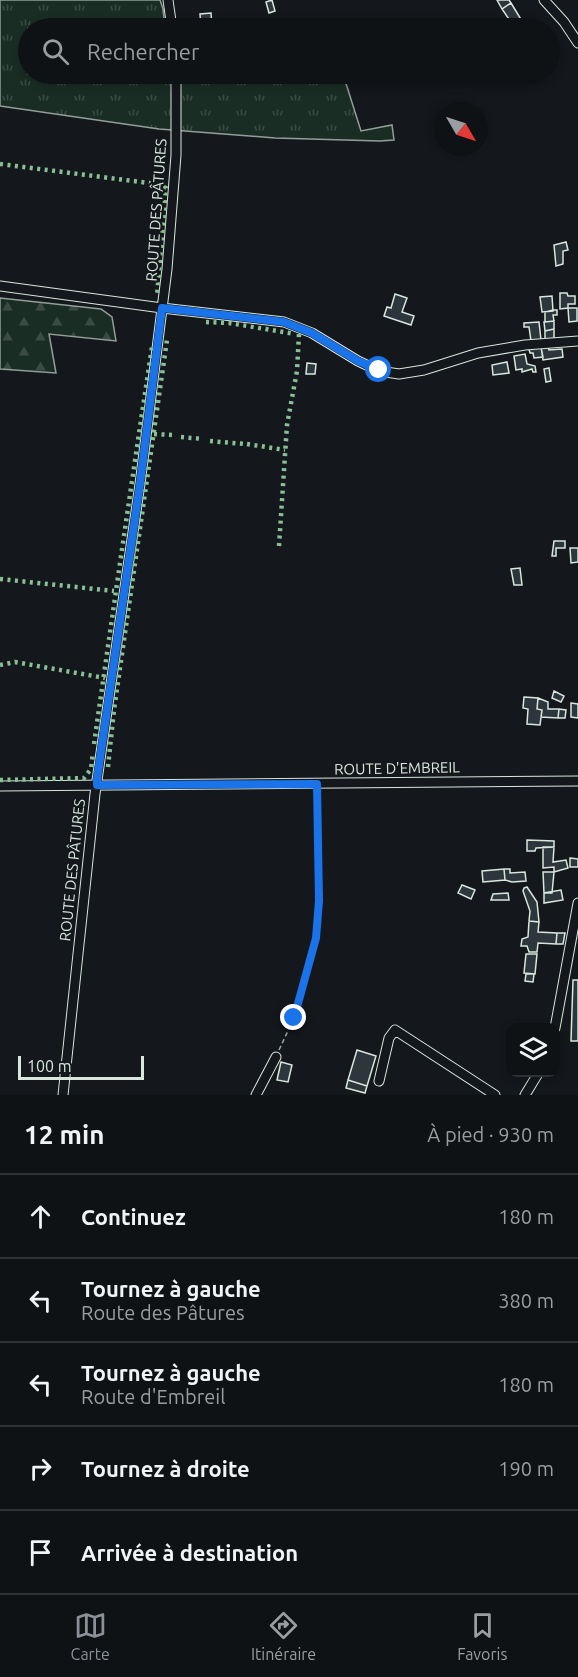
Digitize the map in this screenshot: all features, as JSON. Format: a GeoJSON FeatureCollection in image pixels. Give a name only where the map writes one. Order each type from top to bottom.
{"type":"FeatureCollection","features":[{"type":"Feature","properties":{"kind":"street"},"geometry":{"type":"LineString","coordinates":[[168,0],[171,18]]}},
{"type":"Feature","properties":{"kind":"street"},"geometry":{"type":"LineString","coordinates":[[544,0],[564,22],[578,43]]}},
{"type":"Feature","properties":{"kind":"street","name":"ROUTE DES PÂTURES"},"geometry":{"type":"LineString","coordinates":[[63,1095],[97,785],[140,484],[167,269],[176,155],[176,84]]}},
{"type":"Feature","properties":{"kind":"street"},"geometry":{"type":"LineString","coordinates":[[0,286],[284,322],[312,333],[358,361],[379,370],[399,374],[424,370],[478,353],[525,345],[578,341]]}},
{"type":"Feature","properties":{"kind":"street","name":"ROUTE D'EMBREIL"},"geometry":{"type":"LineString","coordinates":[[0,786],[578,780]]}},
{"type":"Feature","properties":{"kind":"street"},"geometry":{"type":"LineString","coordinates":[[556,1023],[578,903]]}},
{"type":"Feature","properties":{"kind":"street"},"geometry":{"type":"LineString","coordinates":[[379,1081],[389,1038],[395,1030],[495,1095]]}},
{"type":"Feature","properties":{"kind":"street"},"geometry":{"type":"LineString","coordinates":[[256,1095],[276,1057]]}},
{"type":"Feature","properties":{"kind":"street"},"geometry":{"type":"LineString","coordinates":[[525,1095],[536,1077]]}},
{"type":"Feature","properties":{"kind":"path"},"geometry":{"type":"LineString","coordinates":[[276,1057],[294,1018],[316,938],[319,901],[317,784]]}},
{"type":"Feature","properties":{"kind":"green space"},"geometry":{"type":"Polygon","coordinates":[[[0,0],[160,0],[164,18],[18,18],[18,84],[346,84],[361,131],[392,125],[394,140],[275,138],[159,129],[0,106],[0,0]]]}},
{"type":"Feature","properties":{"kind":"green space"},"geometry":{"type":"Polygon","coordinates":[[[0,298],[101,309],[112,317],[116,341],[49,334],[56,373],[0,369],[0,298]]]}},
{"type":"Feature","properties":{"kind":"building"},"geometry":{"type":"Polygon","coordinates":[[[272,0],[275,11],[269,13],[266,2],[272,0]]]}},
{"type":"Feature","properties":{"kind":"building"},"geometry":{"type":"Polygon","coordinates":[[[497,0],[509,0],[511,3],[502,9],[497,0]]]}},
{"type":"Feature","properties":{"kind":"building"},"geometry":{"type":"Polygon","coordinates":[[[511,3],[520,18],[508,18],[502,9],[511,3]]]}},
{"type":"Feature","properties":{"kind":"building"},"geometry":{"type":"Polygon","coordinates":[[[211,13],[211,18],[200,18],[200,14],[211,13]]]}},
{"type":"Feature","properties":{"kind":"building"},"geometry":{"type":"Polygon","coordinates":[[[566,242],[568,250],[563,251],[563,264],[556,266],[554,245],[566,242]]]}},
{"type":"Feature","properties":{"kind":"building"},"geometry":{"type":"Polygon","coordinates":[[[560,293],[575,296],[575,304],[568,304],[568,308],[560,309],[560,293]]]}},
{"type":"Feature","properties":{"kind":"building"},"geometry":{"type":"Polygon","coordinates":[[[395,294],[407,298],[402,312],[414,316],[411,325],[384,316],[387,307],[391,308],[395,294]]]}},
{"type":"Feature","properties":{"kind":"building"},"geometry":{"type":"Polygon","coordinates":[[[552,296],[553,311],[542,312],[540,297],[552,296]]]}},
{"type":"Feature","properties":{"kind":"building"},"geometry":{"type":"Polygon","coordinates":[[[568,308],[577,308],[577,321],[569,322],[568,308]]]}},
{"type":"Feature","properties":{"kind":"building"},"geometry":{"type":"Polygon","coordinates":[[[557,310],[557,315],[553,315],[554,321],[545,322],[545,312],[557,310]]]}},
{"type":"Feature","properties":{"kind":"building"},"geometry":{"type":"Polygon","coordinates":[[[554,321],[554,329],[545,331],[544,322],[554,321]]]}},
{"type":"Feature","properties":{"kind":"building"},"geometry":{"type":"Polygon","coordinates":[[[539,322],[541,340],[531,341],[529,327],[524,327],[524,323],[539,322]]]}},
{"type":"Feature","properties":{"kind":"building"},"geometry":{"type":"Polygon","coordinates":[[[554,329],[554,339],[545,340],[545,331],[554,329]]]}},
{"type":"Feature","properties":{"kind":"building"},"geometry":{"type":"Polygon","coordinates":[[[548,346],[549,350],[562,349],[563,357],[543,360],[541,347],[548,346]]]}},
{"type":"Feature","properties":{"kind":"building"},"geometry":{"type":"Polygon","coordinates":[[[541,347],[543,357],[534,358],[529,349],[541,347]]]}},
{"type":"Feature","properties":{"kind":"building"},"geometry":{"type":"Polygon","coordinates":[[[525,354],[527,364],[535,366],[536,372],[532,369],[522,372],[522,369],[516,370],[514,356],[525,354]]]}},
{"type":"Feature","properties":{"kind":"building"},"geometry":{"type":"Polygon","coordinates":[[[507,362],[509,373],[493,375],[492,365],[507,362]]]}},
{"type":"Feature","properties":{"kind":"building"},"geometry":{"type":"Polygon","coordinates":[[[307,363],[316,364],[315,374],[306,374],[307,363]]]}},
{"type":"Feature","properties":{"kind":"building"},"geometry":{"type":"Polygon","coordinates":[[[549,368],[551,381],[546,382],[544,369],[549,368]]]}},
{"type":"Feature","properties":{"kind":"building"},"geometry":{"type":"Polygon","coordinates":[[[554,541],[565,541],[565,548],[556,548],[556,556],[552,556],[554,541]]]}},
{"type":"Feature","properties":{"kind":"building"},"geometry":{"type":"Polygon","coordinates":[[[570,548],[578,548],[578,562],[571,563],[570,548]]]}},
{"type":"Feature","properties":{"kind":"building"},"geometry":{"type":"Polygon","coordinates":[[[520,568],[522,585],[514,585],[511,569],[520,568]]]}},
{"type":"Feature","properties":{"kind":"building"},"geometry":{"type":"Polygon","coordinates":[[[554,691],[564,696],[561,702],[552,698],[554,691]]]}},
{"type":"Feature","properties":{"kind":"building"},"geometry":{"type":"Polygon","coordinates":[[[524,697],[538,698],[537,709],[542,710],[540,725],[527,724],[528,709],[523,708],[524,697]]]}},
{"type":"Feature","properties":{"kind":"building"},"geometry":{"type":"Polygon","coordinates":[[[538,698],[548,702],[548,709],[559,709],[558,718],[541,717],[542,710],[537,709],[538,698]]]}},
{"type":"Feature","properties":{"kind":"building"},"geometry":{"type":"Polygon","coordinates":[[[571,703],[578,704],[578,718],[571,717],[571,703]]]}},
{"type":"Feature","properties":{"kind":"building"},"geometry":{"type":"Polygon","coordinates":[[[559,709],[566,710],[565,718],[558,718],[559,709]]]}},
{"type":"Feature","properties":{"kind":"building"},"geometry":{"type":"Polygon","coordinates":[[[527,840],[554,841],[554,847],[527,851],[527,840]]]}},
{"type":"Feature","properties":{"kind":"building"},"geometry":{"type":"Polygon","coordinates":[[[543,847],[554,847],[553,862],[566,860],[568,868],[554,872],[554,867],[543,868],[543,847]]]}},
{"type":"Feature","properties":{"kind":"building"},"geometry":{"type":"Polygon","coordinates":[[[570,858],[578,859],[578,867],[570,867],[570,858]]]}},
{"type":"Feature","properties":{"kind":"building"},"geometry":{"type":"Polygon","coordinates":[[[504,869],[505,880],[483,882],[482,871],[504,869]]]}},
{"type":"Feature","properties":{"kind":"building"},"geometry":{"type":"Polygon","coordinates":[[[504,869],[510,869],[510,873],[525,872],[526,881],[505,880],[504,869]]]}},
{"type":"Feature","properties":{"kind":"building"},"geometry":{"type":"Polygon","coordinates":[[[543,872],[554,872],[552,893],[544,893],[543,872]]]}},
{"type":"Feature","properties":{"kind":"building"},"geometry":{"type":"Polygon","coordinates":[[[462,885],[475,890],[471,899],[458,893],[462,885]]]}},
{"type":"Feature","properties":{"kind":"building"},"geometry":{"type":"Polygon","coordinates":[[[527,887],[537,902],[539,922],[529,921],[530,911],[523,891],[527,887]]]}},
{"type":"Feature","properties":{"kind":"building"},"geometry":{"type":"Polygon","coordinates":[[[561,890],[563,900],[544,903],[544,893],[561,890]]]}},
{"type":"Feature","properties":{"kind":"building"},"geometry":{"type":"Polygon","coordinates":[[[508,893],[509,900],[491,900],[493,894],[508,893]]]}},
{"type":"Feature","properties":{"kind":"building"},"geometry":{"type":"Polygon","coordinates":[[[529,921],[539,922],[538,932],[557,933],[556,944],[538,943],[537,952],[529,952],[527,946],[521,946],[522,939],[528,937],[529,921]]]}},
{"type":"Feature","properties":{"kind":"building"},"geometry":{"type":"Polygon","coordinates":[[[557,933],[565,933],[563,944],[556,944],[557,933]]]}},
{"type":"Feature","properties":{"kind":"building"},"geometry":{"type":"Polygon","coordinates":[[[526,954],[537,954],[535,974],[524,973],[526,954]]]}},
{"type":"Feature","properties":{"kind":"building"},"geometry":{"type":"Polygon","coordinates":[[[526,974],[534,974],[533,982],[525,981],[526,974]]]}},
{"type":"Feature","properties":{"kind":"building"},"geometry":{"type":"Polygon","coordinates":[[[573,980],[578,980],[578,1041],[571,1041],[573,980]]]}},
{"type":"Feature","properties":{"kind":"building"},"geometry":{"type":"Polygon","coordinates":[[[357,1050],[376,1056],[367,1086],[348,1080],[357,1050]]]}},
{"type":"Feature","properties":{"kind":"building"},"geometry":{"type":"Polygon","coordinates":[[[281,1062],[292,1065],[288,1082],[277,1080],[281,1062]]]}},
{"type":"Feature","properties":{"kind":"building"},"geometry":{"type":"Polygon","coordinates":[[[348,1080],[367,1086],[365,1093],[346,1088],[348,1080]]]}},
{"type":"Feature","properties":{"kind":"hedge"},"geometry":{"type":"LineString","coordinates":[[0,164],[149,183],[166,188],[157,296]]}},
{"type":"Feature","properties":{"kind":"hedge"},"geometry":{"type":"LineString","coordinates":[[206,322],[229,323],[295,334]]}},
{"type":"Feature","properties":{"kind":"hedge"},"geometry":{"type":"LineString","coordinates":[[279,546],[287,425],[297,371],[299,334]]}},
{"type":"Feature","properties":{"kind":"hedge"},"geometry":{"type":"LineString","coordinates":[[108,767],[114,710],[167,340]]}},
{"type":"Feature","properties":{"kind":"hedge"},"geometry":{"type":"LineString","coordinates":[[94,744],[152,347]]}},
{"type":"Feature","properties":{"kind":"hedge"},"geometry":{"type":"LineString","coordinates":[[154,434],[172,435]]}},
{"type":"Feature","properties":{"kind":"hedge"},"geometry":{"type":"LineString","coordinates":[[181,437],[203,439]]}},
{"type":"Feature","properties":{"kind":"hedge"},"geometry":{"type":"LineString","coordinates":[[210,441],[245,444]]}},
{"type":"Feature","properties":{"kind":"hedge"},"geometry":{"type":"LineString","coordinates":[[247,444],[285,450]]}},
{"type":"Feature","properties":{"kind":"hedge"},"geometry":{"type":"LineString","coordinates":[[0,579],[114,591]]}},
{"type":"Feature","properties":{"kind":"hedge"},"geometry":{"type":"LineString","coordinates":[[0,665],[15,662],[105,678]]}},
{"type":"Feature","properties":{"kind":"hedge"},"geometry":{"type":"LineString","coordinates":[[0,780],[84,778],[91,769],[93,752]]}},
{"type":"Feature","properties":{"kind":"route"},"geometry":{"type":"LineString","coordinates":[[294,1018],[316,938],[319,901],[317,784],[97,785],[97,779],[140,484],[162,308],[284,322],[312,333],[358,361],[379,370]]}}]}
